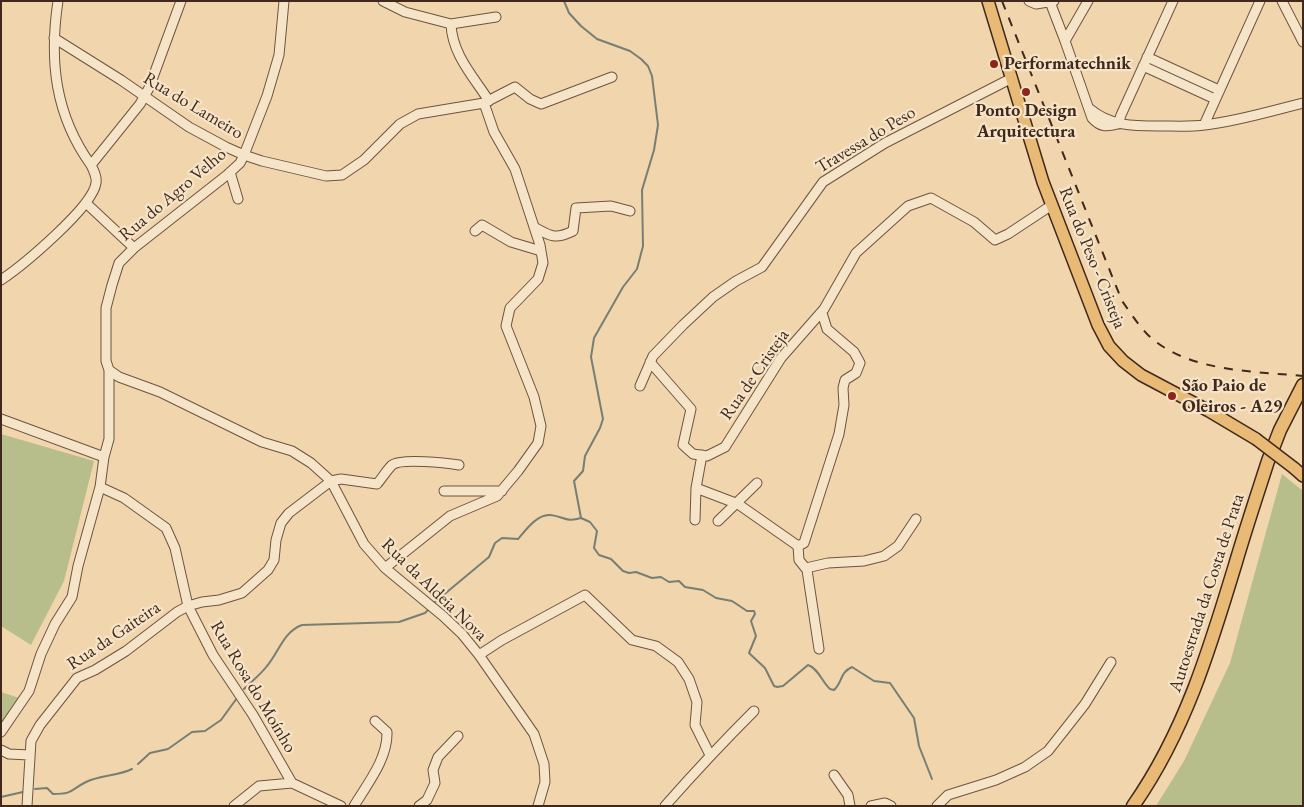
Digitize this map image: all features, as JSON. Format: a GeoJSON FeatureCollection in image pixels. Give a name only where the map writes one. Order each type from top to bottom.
{"type":"FeatureCollection","features":[{"type":"Feature","properties":{"kind":"highway","name":"Autoestrada da Costa de Prata"},"geometry":{"type":"LineString","coordinates":[[1133,806],[1162,761],[1178,731],[1196,688],[1268,461],[1280,430],[1303,385]]}},
{"type":"Feature","properties":{"kind":"highway","name":"Autoestrada da Costa de Prata"},"geometry":{"type":"LineString","coordinates":[[1143,806],[1185,734],[1203,691],[1275,464],[1303,402]]}},
{"type":"Feature","properties":{"kind":"main road","name":"Rua do Peso - Cristeja"},"geometry":{"type":"LineString","coordinates":[[988,1],[1043,182],[1098,325],[1109,346],[1123,361],[1141,375],[1253,437],[1298,472]]}},
{"type":"Feature","properties":{"kind":"street"},"geometry":{"type":"LineString","coordinates":[[1,280],[36,253],[86,204],[96,184],[95,172],[78,147],[62,111],[54,71],[54,38],[58,1]]}},
{"type":"Feature","properties":{"kind":"street"},"geometry":{"type":"LineString","coordinates":[[91,165],[140,104],[158,64],[181,1]]}},
{"type":"Feature","properties":{"kind":"street","name":"Rua do Agro Velho"},"geometry":{"type":"LineString","coordinates":[[1,732],[29,690],[41,654],[55,624],[72,597],[78,566],[100,487],[104,457],[109,439],[109,370],[106,361],[106,308],[119,263],[134,248],[240,163],[255,130],[279,55],[284,1]]}},
{"type":"Feature","properties":{"kind":"street"},"geometry":{"type":"LineString","coordinates":[[383,1],[405,12],[451,24],[496,17]]}},
{"type":"Feature","properties":{"kind":"street"},"geometry":{"type":"LineString","coordinates":[[1029,1],[1036,4],[1046,2],[1065,41],[1090,108],[1098,116],[1118,124],[1131,126],[1204,125],[1303,103]]}},
{"type":"Feature","properties":{"kind":"street"},"geometry":{"type":"LineString","coordinates":[[1065,41],[1080,18],[1088,1]]}},
{"type":"Feature","properties":{"kind":"street"},"geometry":{"type":"LineString","coordinates":[[1118,124],[1173,1]]}},
{"type":"Feature","properties":{"kind":"street"},"geometry":{"type":"LineString","coordinates":[[1204,125],[1260,1]]}},
{"type":"Feature","properties":{"kind":"street"},"geometry":{"type":"LineString","coordinates":[[1282,1],[1303,42]]}},
{"type":"Feature","properties":{"kind":"street"},"geometry":{"type":"LineString","coordinates":[[385,568],[450,516],[497,496],[538,443],[541,426],[534,397],[506,326],[510,308],[538,279],[543,263],[541,251],[515,169],[494,132],[486,102],[458,54],[453,42],[451,24]]}},
{"type":"Feature","properties":{"kind":"street","name":"Rua do Lameiro"},"geometry":{"type":"LineString","coordinates":[[54,38],[189,126],[244,155],[326,176],[342,175],[364,160],[400,124],[418,114],[486,102],[515,87],[530,99],[541,104],[612,77]]}},
{"type":"Feature","properties":{"kind":"street"},"geometry":{"type":"LineString","coordinates":[[1145,61],[1220,90]]}},
{"type":"Feature","properties":{"kind":"street"},"geometry":{"type":"LineString","coordinates":[[1145,61],[1216,99]]}},
{"type":"Feature","properties":{"kind":"street","name":"Travessa do Peso"},"geometry":{"type":"LineString","coordinates":[[640,386],[653,356],[713,297],[736,281],[762,267],[823,182],[885,143],[1012,78]]}},
{"type":"Feature","properties":{"kind":"street"},"geometry":{"type":"LineString","coordinates":[[1210,111],[1219,122]]}},
{"type":"Feature","properties":{"kind":"street"},"geometry":{"type":"LineString","coordinates":[[230,172],[238,199]]}},
{"type":"Feature","properties":{"kind":"street","name":"Rua de Cristeja"},"geometry":{"type":"LineString","coordinates":[[650,362],[692,409],[683,445],[693,454],[707,456],[725,447],[781,358],[822,312],[856,253],[908,206],[931,198],[974,222],[995,240],[1008,234],[1052,205]]}},
{"type":"Feature","properties":{"kind":"street"},"geometry":{"type":"LineString","coordinates":[[86,204],[134,248]]}},
{"type":"Feature","properties":{"kind":"street"},"geometry":{"type":"LineString","coordinates":[[534,227],[552,237],[562,236],[572,231],[576,208],[611,206],[630,210]]}},
{"type":"Feature","properties":{"kind":"street"},"geometry":{"type":"LineString","coordinates":[[475,231],[482,225],[511,242],[541,251]]}},
{"type":"Feature","properties":{"kind":"street"},"geometry":{"type":"LineString","coordinates":[[798,546],[804,543],[839,434],[844,405],[843,388],[845,380],[856,373],[860,363],[854,352],[828,329],[822,312]]}},
{"type":"Feature","properties":{"kind":"street","name":"Rua da Aldeia Nova"},"geometry":{"type":"LineString","coordinates":[[109,370],[119,376],[160,392],[262,442],[292,451],[311,463],[331,481],[364,544],[385,568],[462,634],[479,655],[534,734],[544,764],[545,782],[538,806]]}},
{"type":"Feature","properties":{"kind":"street"},"geometry":{"type":"LineString","coordinates":[[1,419],[104,457]]}},
{"type":"Feature","properties":{"kind":"street"},"geometry":{"type":"LineString","coordinates":[[695,520],[696,488],[702,455]]}},
{"type":"Feature","properties":{"kind":"street"},"geometry":{"type":"LineString","coordinates":[[188,606],[242,593],[256,582],[268,570],[274,560],[276,540],[281,523],[290,513],[331,481],[341,479],[377,484],[393,465],[399,463],[428,462],[459,465]]}},
{"type":"Feature","properties":{"kind":"street"},"geometry":{"type":"LineString","coordinates":[[718,521],[757,484]]}},
{"type":"Feature","properties":{"kind":"street","name":"Rua Rosa do Moínho"},"geometry":{"type":"LineString","coordinates":[[100,487],[124,498],[166,528],[175,548],[188,606],[212,655],[253,715],[292,783]]}},
{"type":"Feature","properties":{"kind":"street"},"geometry":{"type":"LineString","coordinates":[[696,488],[735,503],[798,546]]}},
{"type":"Feature","properties":{"kind":"street"},"geometry":{"type":"LineString","coordinates":[[444,491],[502,491]]}},
{"type":"Feature","properties":{"kind":"street"},"geometry":{"type":"LineString","coordinates":[[806,568],[828,563],[864,561],[884,556],[898,546],[916,519]]}},
{"type":"Feature","properties":{"kind":"street"},"geometry":{"type":"LineString","coordinates":[[798,546],[799,560],[806,568],[819,649]]}},
{"type":"Feature","properties":{"kind":"street"},"geometry":{"type":"LineString","coordinates":[[479,655],[502,640],[585,595],[632,640],[656,646],[678,662],[689,679],[697,702],[695,725],[710,755]]}},
{"type":"Feature","properties":{"kind":"street","name":"Rua da Gaiteira"},"geometry":{"type":"LineString","coordinates":[[27,806],[31,742],[40,725],[77,678],[95,670],[126,651],[177,612],[188,606]]}},
{"type":"Feature","properties":{"kind":"street"},"geometry":{"type":"LineString","coordinates":[[937,806],[948,795],[996,780],[1025,767],[1048,751],[1085,704],[1111,662]]}},
{"type":"Feature","properties":{"kind":"street"},"geometry":{"type":"LineString","coordinates":[[665,806],[710,755],[754,711]]}},
{"type":"Feature","properties":{"kind":"street"},"geometry":{"type":"LineString","coordinates":[[354,806],[384,755],[388,740],[387,732],[375,721]]}},
{"type":"Feature","properties":{"kind":"street"},"geometry":{"type":"LineString","coordinates":[[419,806],[427,800],[435,783],[432,770],[438,757],[458,736]]}},
{"type":"Feature","properties":{"kind":"street"},"geometry":{"type":"LineString","coordinates":[[1,750],[10,754],[29,755]]}},
{"type":"Feature","properties":{"kind":"street"},"geometry":{"type":"LineString","coordinates":[[834,775],[848,795],[850,806]]}},
{"type":"Feature","properties":{"kind":"street"},"geometry":{"type":"LineString","coordinates":[[234,806],[259,786],[292,783],[341,806]]}},
{"type":"Feature","properties":{"kind":"street"},"geometry":{"type":"LineString","coordinates":[[871,806],[885,803],[891,806]]}},
{"type":"Feature","properties":{"kind":"green space"},"geometry":{"type":"Polygon","coordinates":[[[1,434],[94,461],[64,581],[31,645],[1,626],[1,434]]]}},
{"type":"Feature","properties":{"kind":"green space"},"geometry":{"type":"Polygon","coordinates":[[[1282,474],[1303,491],[1303,806],[1156,806],[1184,761],[1230,663],[1282,474]]]}},
{"type":"Feature","properties":{"kind":"green space"},"geometry":{"type":"Polygon","coordinates":[[[1,692],[19,698],[1,723],[1,692]]]}},
{"type":"Feature","properties":{"kind":"waterway"},"geometry":{"type":"LineString","coordinates":[[564,1],[569,13],[597,39],[630,51],[648,66],[652,76],[658,125],[654,150],[642,190],[643,246],[637,269],[623,287],[594,338],[591,357],[603,419],[585,456],[583,471],[574,481],[581,518]]}},
{"type":"Feature","properties":{"kind":"waterway"},"geometry":{"type":"LineString","coordinates":[[435,602],[489,557],[495,543],[502,538],[518,539],[532,524],[545,515],[571,520],[581,518]]}},
{"type":"Feature","properties":{"kind":"waterway"},"geometry":{"type":"LineString","coordinates":[[581,518],[590,522],[597,531],[594,548],[599,555],[611,559],[623,571],[629,573],[636,572],[652,578],[661,577],[669,582],[679,581],[685,587],[703,590],[716,598],[732,601],[747,611],[754,611],[755,614],[751,621],[756,636],[749,653],[765,668],[774,686],[783,686],[808,665],[815,669],[830,689],[834,690],[845,672],[852,667],[874,681],[890,683],[914,718],[919,746],[932,779]]}},
{"type":"Feature","properties":{"kind":"waterway"},"geometry":{"type":"LineString","coordinates":[[244,689],[265,669],[290,632],[302,625],[399,622],[425,613],[429,609]]}},
{"type":"Feature","properties":{"kind":"waterway"},"geometry":{"type":"LineString","coordinates":[[138,764],[150,753],[168,749],[192,732],[205,731],[221,720],[237,698]]}},
{"type":"Feature","properties":{"kind":"waterway"},"geometry":{"type":"LineString","coordinates":[[35,789],[47,788],[53,794],[65,793],[91,780],[132,769]]}},
{"type":"Feature","properties":{"kind":"waterway"},"geometry":{"type":"LineString","coordinates":[[1,797],[23,792]]}},
{"type":"Feature","properties":{"kind":"railway"},"geometry":{"type":"LineString","coordinates":[[1002,1],[1122,301],[1141,327],[1164,347],[1201,363],[1242,371],[1303,376]]}},
{"type":"Feature","properties":{"kind":"place","name":"Performatechnik"},"geometry":{"type":"Point","coordinates":[994,64]}},
{"type":"Feature","properties":{"kind":"place","name":"Ponto Design Arquitectura"},"geometry":{"type":"Point","coordinates":[1026,92]}},
{"type":"Feature","properties":{"kind":"place","name":"São Paio de Oleiros - A29"},"geometry":{"type":"Point","coordinates":[1172,396]}}]}
